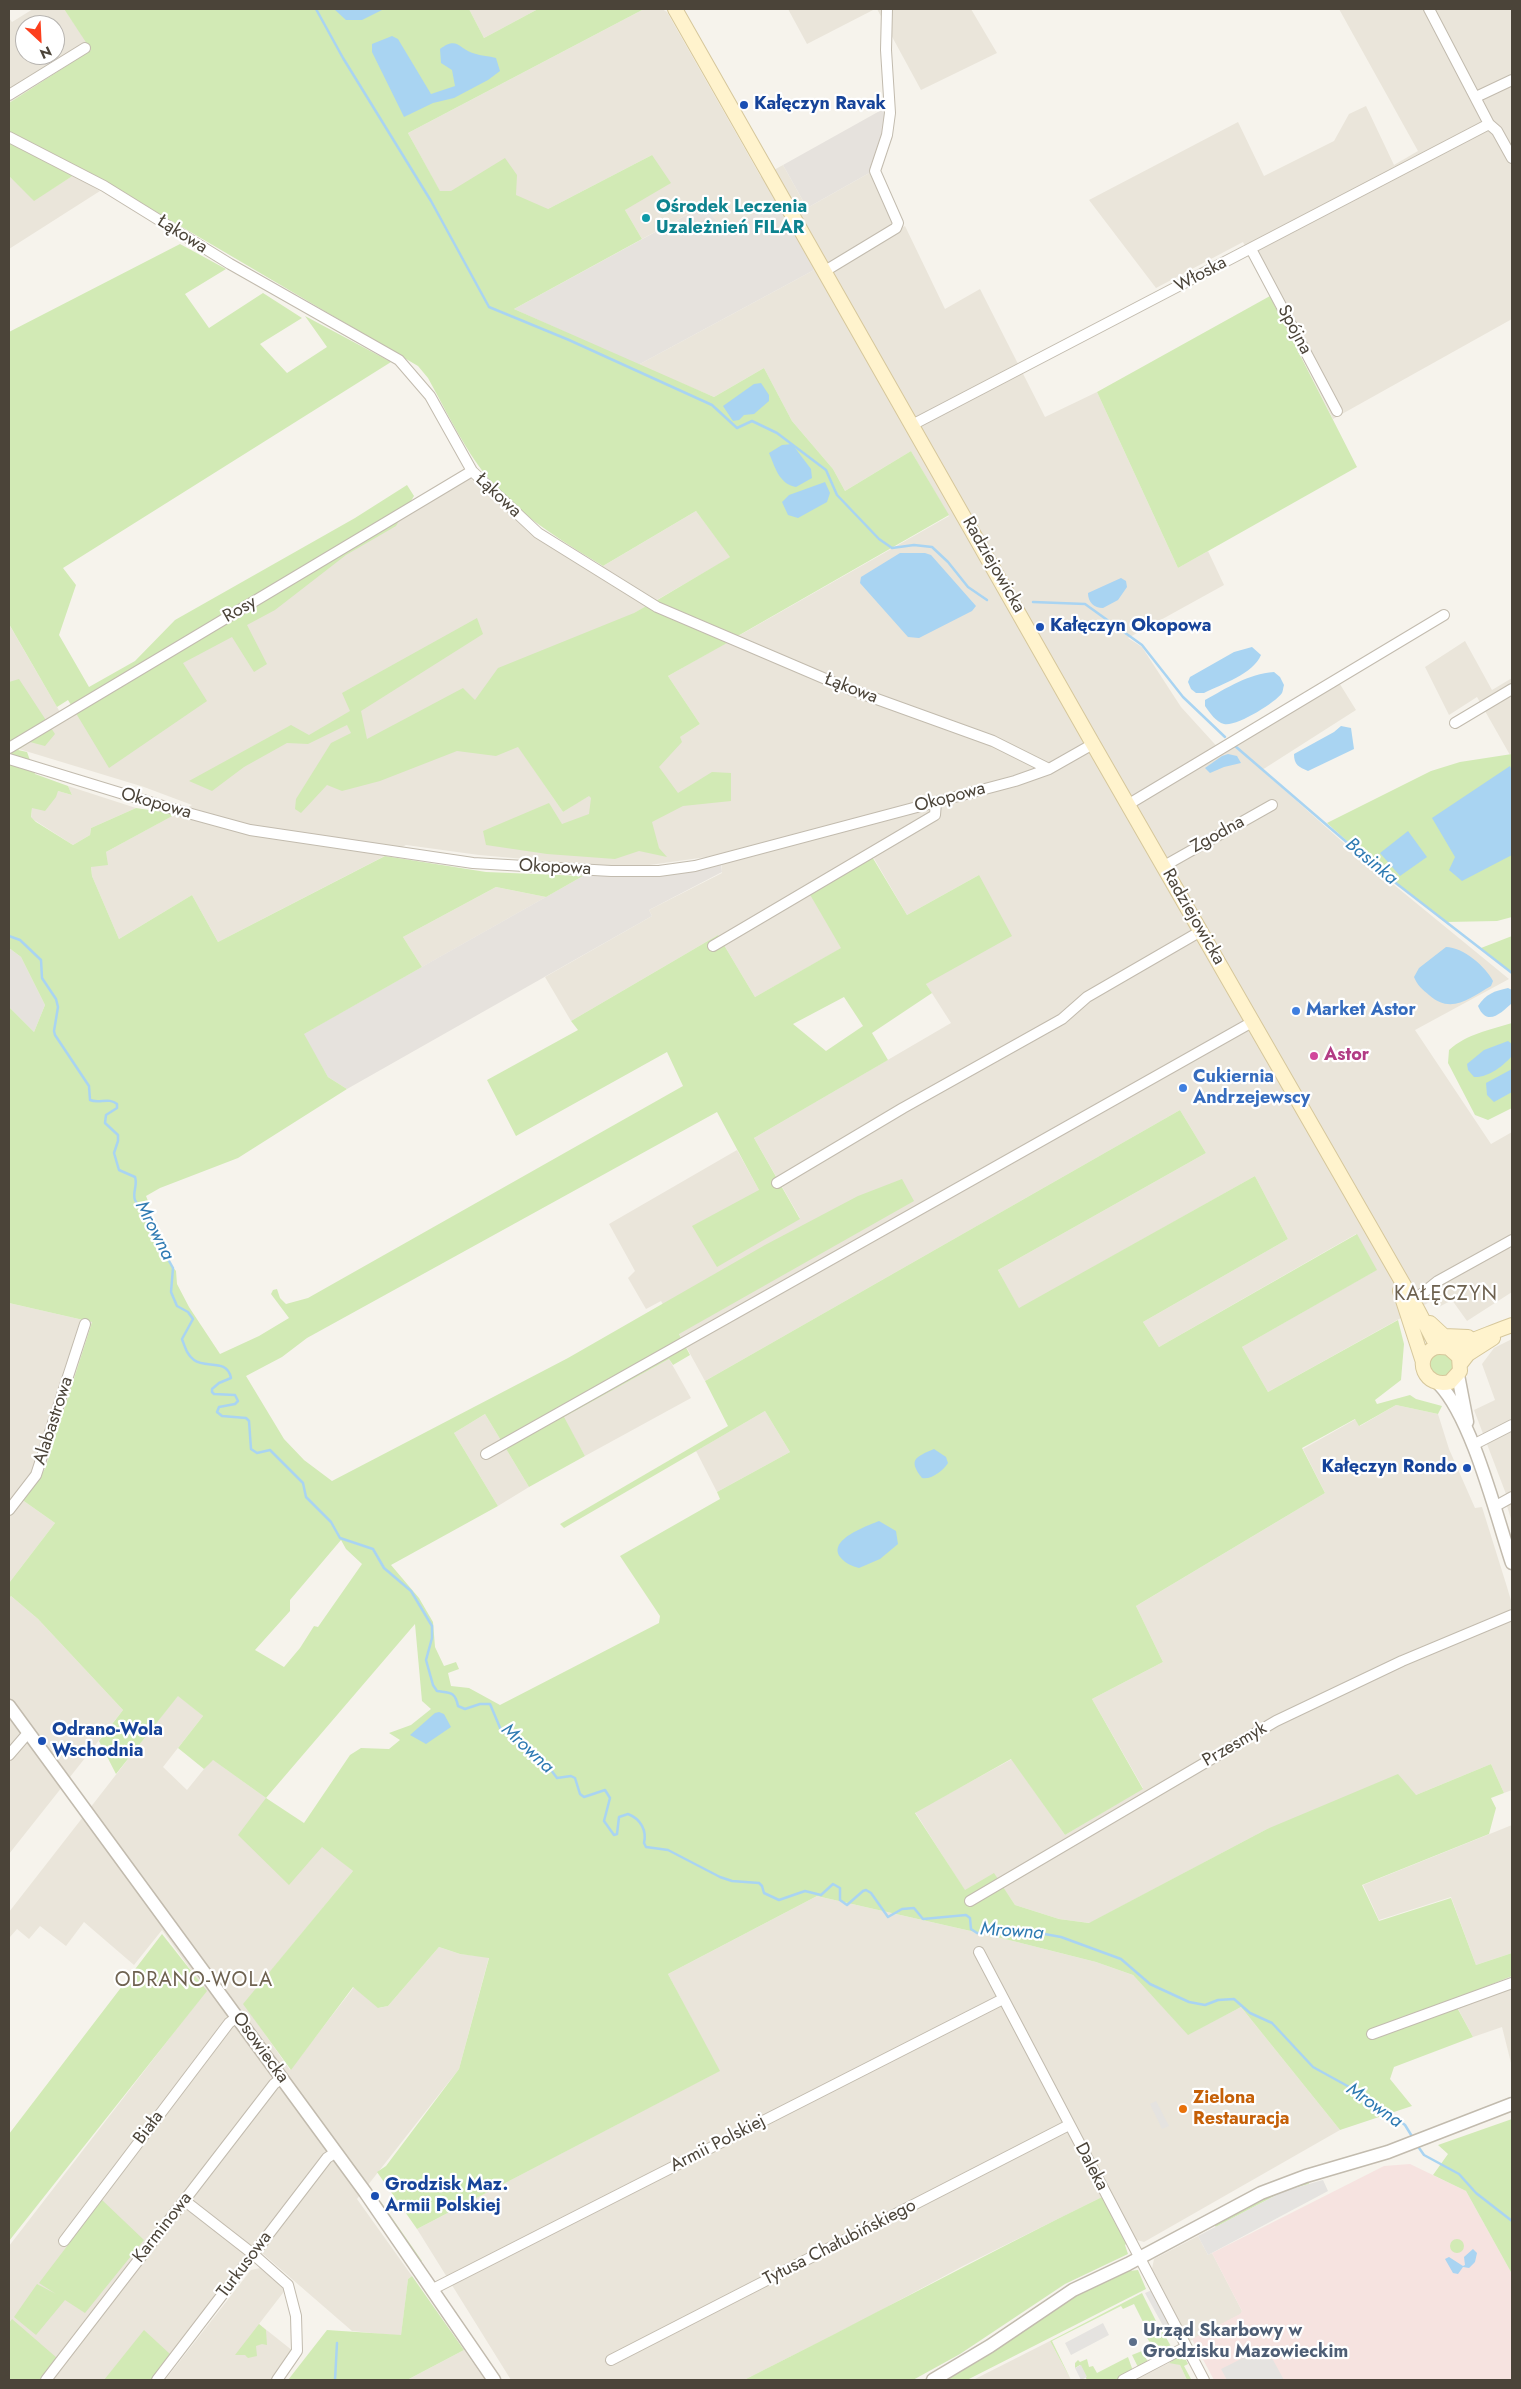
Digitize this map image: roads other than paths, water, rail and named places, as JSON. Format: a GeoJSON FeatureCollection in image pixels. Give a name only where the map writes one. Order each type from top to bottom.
{"type":"FeatureCollection","features":[{"type":"Feature","properties":{"kind":"main road","name":"Radziejowicka"},"geometry":{"type":"LineString","coordinates":[[675,9],[1093,744],[1414,1300],[1433,1339],[1445,1347]]}},
{"type":"Feature","properties":{"kind":"main road","name":"Radziejowicka"},"geometry":{"type":"LineString","coordinates":[[1384,1251],[1405,1305],[1423,1362]]}},
{"type":"Feature","properties":{"kind":"main road"},"geometry":{"type":"LineString","coordinates":[[1414,1300],[1434,1328],[1444,1336],[1462,1338],[1512,1326]]}},
{"type":"Feature","properties":{"kind":"main road"},"geometry":{"type":"LineString","coordinates":[[1490,1332],[1430,1351],[1423,1362],[1426,1375],[1432,1381],[1439,1384],[1450,1382],[1468,1354],[1512,1326]]}},
{"type":"Feature","properties":{"kind":"main road"},"geometry":{"type":"LineString","coordinates":[[1445,1347],[1459,1356],[1459,1369]]}},
{"type":"Feature","properties":{"kind":"street"},"geometry":{"type":"LineString","coordinates":[[825,271],[896,228],[898,224],[875,171],[887,135],[890,113],[886,50],[886,9]]}},
{"type":"Feature","properties":{"kind":"street"},"geometry":{"type":"LineString","coordinates":[[1429,9],[1489,124],[1497,131],[1512,158]]}},
{"type":"Feature","properties":{"kind":"street"},"geometry":{"type":"LineString","coordinates":[[9,95],[85,48]]}},
{"type":"Feature","properties":{"kind":"street"},"geometry":{"type":"LineString","coordinates":[[1476,97],[1512,80]]}},
{"type":"Feature","properties":{"kind":"street","name":"Włoska"},"geometry":{"type":"LineString","coordinates":[[912,425],[1489,124]]}},
{"type":"Feature","properties":{"kind":"street","name":"Łąkowa"},"geometry":{"type":"LineString","coordinates":[[9,137],[104,186],[230,264],[399,360],[430,396],[472,471],[538,533],[657,607],[849,690],[993,741],[1049,769]]}},
{"type":"Feature","properties":{"kind":"street","name":"Spójna"},"geometry":{"type":"LineString","coordinates":[[1251,249],[1337,411]]}},
{"type":"Feature","properties":{"kind":"street","name":"Rosy"},"geometry":{"type":"LineString","coordinates":[[9,748],[472,471]]}},
{"type":"Feature","properties":{"kind":"street"},"geometry":{"type":"LineString","coordinates":[[1129,804],[1444,615]]}},
{"type":"Feature","properties":{"kind":"street"},"geometry":{"type":"LineString","coordinates":[[1455,723],[1512,689]]}},
{"type":"Feature","properties":{"kind":"street","name":"Okopowa"},"geometry":{"type":"LineString","coordinates":[[9,758],[166,807],[250,830],[474,864],[659,871],[696,866],[936,802],[1049,769],[1093,744]]}},
{"type":"Feature","properties":{"kind":"street"},"geometry":{"type":"LineString","coordinates":[[713,946],[935,815],[936,802]]}},
{"type":"Feature","properties":{"kind":"street","name":"Zgodna"},"geometry":{"type":"LineString","coordinates":[[1164,866],[1272,805]]}},
{"type":"Feature","properties":{"kind":"street"},"geometry":{"type":"LineString","coordinates":[[776,1183],[903,1108],[1062,1019],[1087,997],[1201,931]]}},
{"type":"Feature","properties":{"kind":"street"},"geometry":{"type":"LineString","coordinates":[[486,1454],[1254,1021]]}},
{"type":"Feature","properties":{"kind":"street"},"geometry":{"type":"LineString","coordinates":[[1414,1300],[1438,1281],[1512,1240]]}},
{"type":"Feature","properties":{"kind":"street","name":"Alabastrowa"},"geometry":{"type":"LineString","coordinates":[[9,1510],[36,1475],[85,1324]]}},
{"type":"Feature","properties":{"kind":"street"},"geometry":{"type":"LineString","coordinates":[[1459,1369],[1471,1441]]}},
{"type":"Feature","properties":{"kind":"street"},"geometry":{"type":"LineString","coordinates":[[1439,1384],[1452,1401],[1471,1441],[1512,1563]]}},
{"type":"Feature","properties":{"kind":"street"},"geometry":{"type":"LineString","coordinates":[[1471,1441],[1512,1425]]}},
{"type":"Feature","properties":{"kind":"street"},"geometry":{"type":"LineString","coordinates":[[1494,1506],[1512,1497]]}},
{"type":"Feature","properties":{"kind":"street","name":"Przesmyk"},"geometry":{"type":"LineString","coordinates":[[970,1901],[1276,1721],[1402,1661],[1512,1615]]}},
{"type":"Feature","properties":{"kind":"street","name":"Osowiecka"},"geometry":{"type":"LineString","coordinates":[[9,1706],[336,2152],[420,2270],[494,2380]]}},
{"type":"Feature","properties":{"kind":"street"},"geometry":{"type":"LineString","coordinates":[[9,1755],[28,1733]]}},
{"type":"Feature","properties":{"kind":"street","name":"Daleka"},"geometry":{"type":"LineString","coordinates":[[979,1952],[1002,1999],[1204,2380]]}},
{"type":"Feature","properties":{"kind":"street"},"geometry":{"type":"LineString","coordinates":[[1372,2034],[1512,1983]]}},
{"type":"Feature","properties":{"kind":"street","name":"Armii Polskiej"},"geometry":{"type":"LineString","coordinates":[[433,2289],[1002,1999]]}},
{"type":"Feature","properties":{"kind":"street","name":"Biała"},"geometry":{"type":"LineString","coordinates":[[64,2241],[229,2023],[237,2017]]}},
{"type":"Feature","properties":{"kind":"street","name":"Karminowa"},"geometry":{"type":"LineString","coordinates":[[46,2380],[274,2084],[282,2078]]}},
{"type":"Feature","properties":{"kind":"street"},"geometry":{"type":"LineString","coordinates":[[933,2380],[990,2346],[1073,2290],[1280,2185],[1404,2146],[1512,2104]]}},
{"type":"Feature","properties":{"kind":"street","name":"Tytusa Chałubińskiego"},"geometry":{"type":"LineString","coordinates":[[612,2360],[1069,2125]]}},
{"type":"Feature","properties":{"kind":"street","name":"Turkusowa"},"geometry":{"type":"LineString","coordinates":[[157,2380],[328,2158],[336,2152]]}},
{"type":"Feature","properties":{"kind":"street"},"geometry":{"type":"LineString","coordinates":[[185,2201],[254,2254],[288,2285],[296,2316],[297,2351],[277,2380]]}},
{"type":"Feature","properties":{"kind":"street"},"geometry":{"type":"LineString","coordinates":[[1123,2380],[1186,2347]]}},
{"type":"Feature","properties":{"kind":"water"},"geometry":{"type":"Polygon","coordinates":[[[334,9],[384,9],[362,20],[346,20],[334,9]]]}},
{"type":"Feature","properties":{"kind":"water"},"geometry":{"type":"Polygon","coordinates":[[[392,36],[398,39],[431,94],[455,86],[452,70],[441,63],[440,49],[451,43],[455,43],[476,54],[496,58],[500,71],[488,80],[454,98],[433,103],[404,117],[372,52],[372,44],[392,36]]]}},
{"type":"Feature","properties":{"kind":"water"},"geometry":{"type":"Polygon","coordinates":[[[761,383],[769,395],[769,401],[754,414],[744,415],[739,420],[733,421],[723,406],[754,384],[761,383]]]}},
{"type":"Feature","properties":{"kind":"water"},"geometry":{"type":"Polygon","coordinates":[[[792,444],[811,469],[812,478],[796,487],[782,479],[769,453],[782,445],[792,444]]]}},
{"type":"Feature","properties":{"kind":"water"},"geometry":{"type":"Polygon","coordinates":[[[825,482],[830,493],[827,502],[798,518],[788,515],[782,502],[789,495],[825,482]]]}},
{"type":"Feature","properties":{"kind":"water"},"geometry":{"type":"Polygon","coordinates":[[[900,553],[925,553],[931,555],[976,606],[972,611],[919,638],[908,637],[860,583],[861,577],[900,553]]]}},
{"type":"Feature","properties":{"kind":"water"},"geometry":{"type":"Polygon","coordinates":[[[1121,578],[1126,581],[1127,587],[1118,600],[1103,608],[1092,604],[1088,593],[1121,578]]]}},
{"type":"Feature","properties":{"kind":"water"},"geometry":{"type":"Polygon","coordinates":[[[1252,647],[1261,655],[1257,662],[1244,673],[1204,693],[1196,693],[1191,689],[1188,682],[1190,677],[1234,652],[1252,647]]]}},
{"type":"Feature","properties":{"kind":"water"},"geometry":{"type":"Polygon","coordinates":[[[1274,672],[1280,677],[1284,685],[1282,693],[1264,708],[1246,718],[1230,724],[1224,724],[1216,719],[1205,706],[1205,700],[1238,682],[1264,673],[1274,672]]]}},
{"type":"Feature","properties":{"kind":"water"},"geometry":{"type":"Polygon","coordinates":[[[1341,726],[1351,728],[1354,749],[1308,771],[1298,765],[1294,754],[1334,732],[1341,726]]]}},
{"type":"Feature","properties":{"kind":"water"},"geometry":{"type":"Polygon","coordinates":[[[1228,754],[1237,756],[1241,763],[1210,773],[1205,768],[1222,756],[1228,754]]]}},
{"type":"Feature","properties":{"kind":"water"},"geometry":{"type":"Polygon","coordinates":[[[1510,766],[1512,771],[1512,855],[1462,881],[1449,870],[1455,857],[1432,818],[1510,766]]]}},
{"type":"Feature","properties":{"kind":"water"},"geometry":{"type":"Polygon","coordinates":[[[1408,831],[1427,857],[1400,876],[1380,853],[1408,831]]]}},
{"type":"Feature","properties":{"kind":"water"},"geometry":{"type":"Polygon","coordinates":[[[1446,947],[1460,950],[1480,964],[1493,981],[1491,986],[1468,999],[1453,1004],[1437,1001],[1427,993],[1418,985],[1414,977],[1419,968],[1446,947]]]}},
{"type":"Feature","properties":{"kind":"water"},"geometry":{"type":"Polygon","coordinates":[[[1508,988],[1512,990],[1512,1003],[1495,1016],[1490,1017],[1482,1013],[1478,1006],[1487,996],[1508,988]]]}},
{"type":"Feature","properties":{"kind":"water"},"geometry":{"type":"Polygon","coordinates":[[[1508,1041],[1512,1044],[1512,1056],[1500,1067],[1485,1076],[1474,1077],[1468,1070],[1467,1064],[1484,1050],[1508,1041]]]}},
{"type":"Feature","properties":{"kind":"water"},"geometry":{"type":"Polygon","coordinates":[[[1512,1069],[1512,1092],[1494,1102],[1487,1095],[1486,1083],[1512,1069]]]}},
{"type":"Feature","properties":{"kind":"water"},"geometry":{"type":"Polygon","coordinates":[[[934,1449],[946,1457],[948,1463],[936,1474],[929,1478],[922,1478],[915,1467],[916,1460],[922,1454],[934,1449]]]}},
{"type":"Feature","properties":{"kind":"water"},"geometry":{"type":"Polygon","coordinates":[[[879,1521],[896,1531],[898,1544],[880,1559],[859,1568],[843,1560],[838,1551],[839,1545],[843,1540],[858,1530],[879,1521]]]}},
{"type":"Feature","properties":{"kind":"water"},"geometry":{"type":"Polygon","coordinates":[[[435,1713],[444,1714],[451,1727],[426,1744],[410,1735],[435,1713]]]}},
{"type":"Feature","properties":{"kind":"water"},"geometry":{"type":"Polygon","coordinates":[[[1473,2249],[1477,2253],[1475,2262],[1469,2268],[1463,2267],[1458,2274],[1453,2273],[1445,2259],[1449,2257],[1463,2266],[1465,2265],[1464,2257],[1473,2249]]]}},
{"type":"Feature","properties":{"kind":"waterway"},"geometry":{"type":"LineString","coordinates":[[316,9],[343,58],[431,201],[489,307],[569,340],[712,405],[737,428],[752,421],[777,433],[826,470],[837,495],[879,539],[892,548],[914,545],[932,547],[948,562],[968,587],[987,600]]}},
{"type":"Feature","properties":{"kind":"waterway"},"geometry":{"type":"LineString","coordinates":[[1033,602],[1085,604],[1142,645],[1183,697],[1225,737]]}},
{"type":"Feature","properties":{"kind":"waterway","name":"Basinka"},"geometry":{"type":"LineString","coordinates":[[1235,746],[1379,870],[1512,973]]}},
{"type":"Feature","properties":{"kind":"waterway","name":"Mrowna"},"geometry":{"type":"LineString","coordinates":[[9,936],[20,940],[41,960],[42,978],[56,999],[58,1007],[55,1035],[89,1086],[90,1100],[111,1101],[117,1104],[117,1108],[106,1115],[105,1123],[118,1135],[114,1153],[119,1170],[135,1177],[135,1200],[173,1268],[171,1292],[177,1306],[188,1312],[193,1319],[182,1339],[185,1348],[194,1360],[199,1363],[221,1366],[229,1372],[231,1378],[219,1383],[212,1389],[212,1392],[214,1394],[235,1395],[238,1401],[235,1404],[219,1407],[217,1412],[222,1416],[246,1418],[249,1421],[251,1449],[257,1453],[270,1450],[303,1483],[306,1497],[331,1522],[340,1538],[373,1549],[384,1568],[411,1591],[432,1626],[432,1638],[426,1660],[433,1685],[437,1691],[453,1695],[458,1706],[465,1709],[480,1704],[490,1704],[501,1730],[542,1758],[557,1778],[571,1776],[575,1778],[580,1794],[584,1797],[605,1790],[610,1798],[604,1821],[614,1835],[617,1834],[619,1817],[628,1814],[640,1822],[645,1834],[644,1843],[646,1847],[668,1850],[720,1877],[732,1881],[759,1883],[764,1893],[779,1900],[805,1891],[821,1895],[833,1884],[840,1888],[840,1900],[847,1905],[866,1890],[871,1893],[888,1917],[902,1909],[914,1908],[923,1919],[966,1915],[970,1918],[971,1929],[977,1933],[1039,1933],[1061,1937],[1121,1959],[1150,1984],[1189,2002],[1205,2005],[1218,2000],[1234,1999],[1250,2013],[1272,2023],[1313,2067],[1371,2099],[1405,2125],[1413,2138]]}},
{"type":"Feature","properties":{"kind":"waterway","name":"Mrowna"},"geometry":{"type":"LineString","coordinates":[[1417,2145],[1424,2155],[1459,2174],[1476,2193],[1512,2221]]}},
{"type":"Feature","properties":{"kind":"waterway"},"geometry":{"type":"LineString","coordinates":[[335,2380],[337,2343]]}},
{"type":"Feature","properties":{"kind":"place","name":"Kałęczyn Ravak"},"geometry":{"type":"Point","coordinates":[744,105]}},
{"type":"Feature","properties":{"kind":"place","name":"Ośrodek Leczenia Uzależnień FILAR"},"geometry":{"type":"Point","coordinates":[646,218]}},
{"type":"Feature","properties":{"kind":"place","name":"Kałęczyn Okopowa"},"geometry":{"type":"Point","coordinates":[1040,627]}},
{"type":"Feature","properties":{"kind":"place","name":"Market Astor"},"geometry":{"type":"Point","coordinates":[1296,1011]}},
{"type":"Feature","properties":{"kind":"place","name":"Astor"},"geometry":{"type":"Point","coordinates":[1314,1056]}},
{"type":"Feature","properties":{"kind":"place","name":"Cukiernia Andrzejewscy"},"geometry":{"type":"Point","coordinates":[1183,1088]}},
{"type":"Feature","properties":{"kind":"place","name":"Kałęczyn Rondo"},"geometry":{"type":"Point","coordinates":[1467,1468]}},
{"type":"Feature","properties":{"kind":"place","name":"Odrano-Wola Wschodnia"},"geometry":{"type":"Point","coordinates":[42,1741]}},
{"type":"Feature","properties":{"kind":"place","name":"Zielona Restauracja"},"geometry":{"type":"Point","coordinates":[1183,2109]}},
{"type":"Feature","properties":{"kind":"place","name":"Grodzisk Maz. Armii Polskiej"},"geometry":{"type":"Point","coordinates":[375,2196]}},
{"type":"Feature","properties":{"kind":"place","name":"Urząd Skarbowy w Grodzisku Mazowieckim"},"geometry":{"type":"Point","coordinates":[1133,2342]}},
{"type":"Feature","properties":{"kind":"district","name":"KAŁĘCZYN"},"geometry":{"type":"Point","coordinates":[1446,1295]}},
{"type":"Feature","properties":{"kind":"district","name":"ODRANO-WOLA"},"geometry":{"type":"Point","coordinates":[194,1981]}}]}
